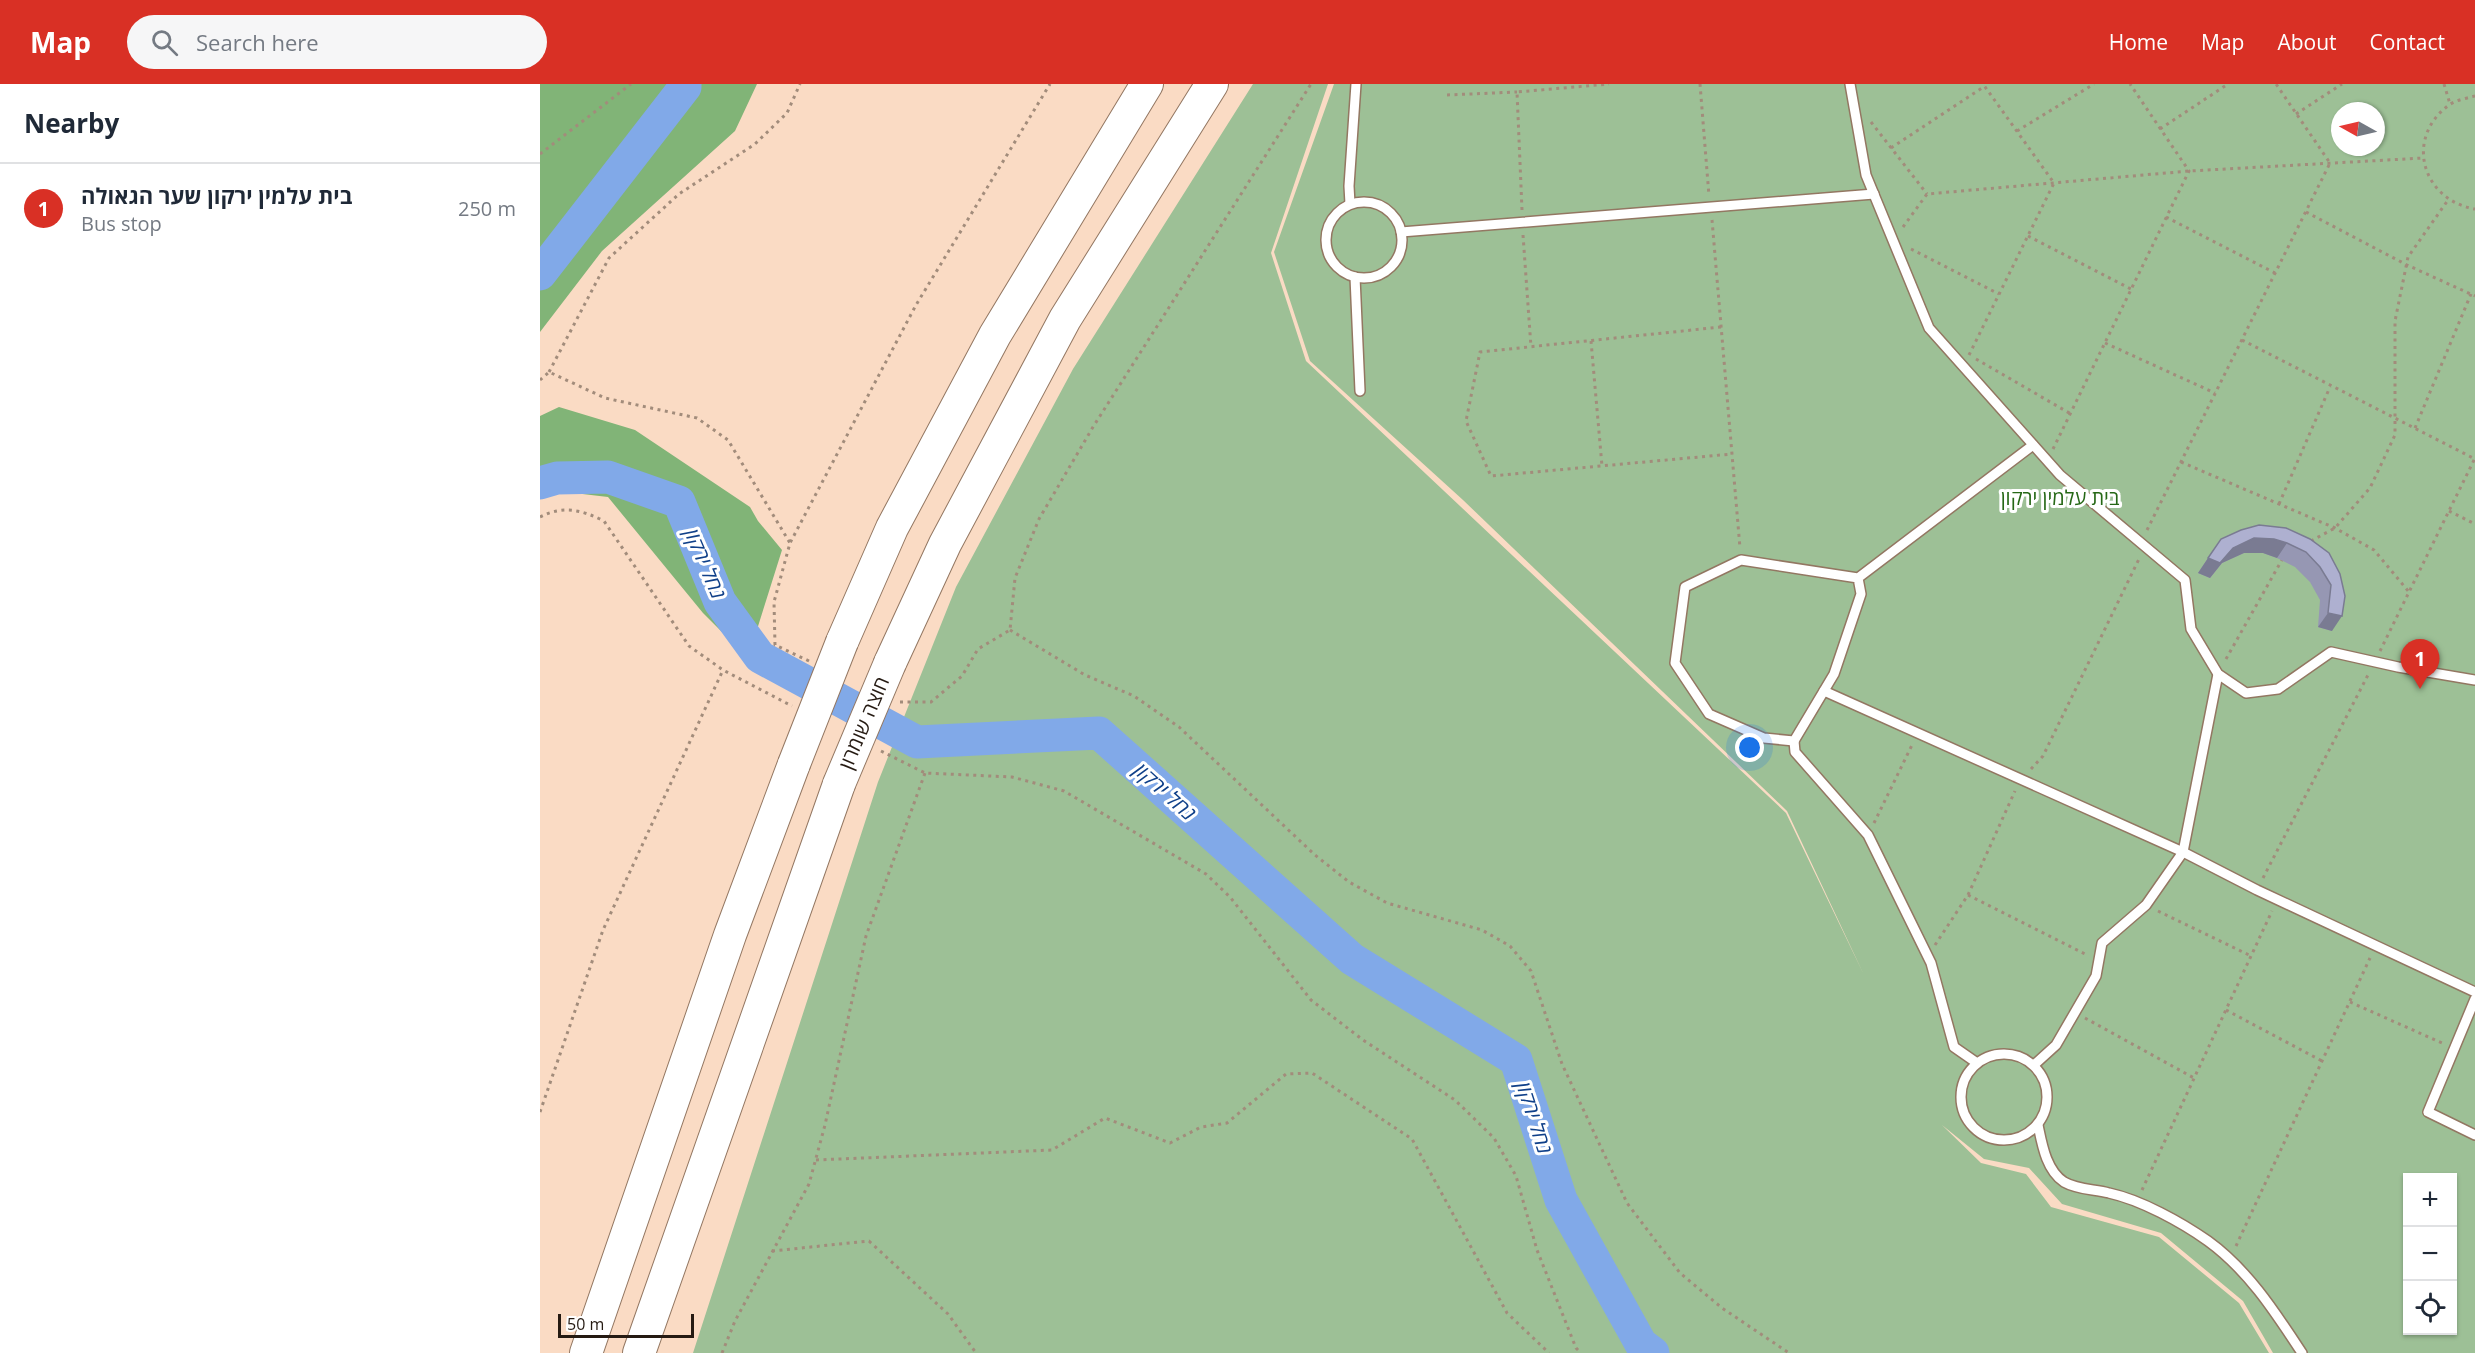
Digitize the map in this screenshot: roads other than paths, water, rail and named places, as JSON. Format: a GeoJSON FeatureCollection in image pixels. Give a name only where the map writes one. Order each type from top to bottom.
{"type":"FeatureCollection","features":[{"type":"Feature","properties":{"kind":"highway"},"geometry":{"type":"LineString","coordinates":[[586,1353],[730,935],[842,642],[892,528],[995,335],[1148,84]]}},
{"type":"Feature","properties":{"kind":"highway","name":"חוצה שומרון"},"geometry":{"type":"LineString","coordinates":[[639,1353],[839,784],[890,663],[945,544],[1065,319],[1212,84]]}},
{"type":"Feature","properties":{"kind":"lane"},"geometry":{"type":"LineString","coordinates":[[1350,204],[1349,186],[1356,84]]}},
{"type":"Feature","properties":{"kind":"lane"},"geometry":{"type":"LineString","coordinates":[[1850,84],[1866,175],[1929,328],[2060,475],[2185,580],[2191,629],[2218,674],[2246,693],[2278,689],[2331,652],[2398,667],[2475,680]]}},
{"type":"Feature","properties":{"kind":"lane"},"geometry":{"type":"LineString","coordinates":[[1401,232],[1874,194]]}},
{"type":"Feature","properties":{"kind":"lane"},"geometry":{"type":"LineString","coordinates":[[1363,201],[1377,203],[1388,210],[1397,220],[1401,232],[1402,246],[1396,260],[1386,271],[1369,278],[1355,277],[1341,270],[1332,260],[1326,247],[1326,234],[1331,221],[1339,211],[1350,204],[1363,201]]}},
{"type":"Feature","properties":{"kind":"lane"},"geometry":{"type":"LineString","coordinates":[[1355,277],[1360,391]]}},
{"type":"Feature","properties":{"kind":"lane"},"geometry":{"type":"LineString","coordinates":[[1794,741],[1764,738],[1709,714],[1676,663],[1685,587],[1741,560],[1858,578],[2033,445]]}},
{"type":"Feature","properties":{"kind":"lane"},"geometry":{"type":"LineString","coordinates":[[1858,578],[1860,594],[1834,674],[1794,741],[1795,752],[1868,835],[1928,957],[1954,1047],[1977,1063]]}},
{"type":"Feature","properties":{"kind":"lane"},"geometry":{"type":"LineString","coordinates":[[2034,1065],[2056,1045],[2096,976],[2102,943],[2146,905],[2183,852],[2218,674]]}},
{"type":"Feature","properties":{"kind":"lane"},"geometry":{"type":"LineString","coordinates":[[1824,691],[2183,852],[2278,900],[2475,993]]}},
{"type":"Feature","properties":{"kind":"lane"},"geometry":{"type":"LineString","coordinates":[[2475,999],[2428,1112],[2475,1135]]}},
{"type":"Feature","properties":{"kind":"lane"},"geometry":{"type":"LineString","coordinates":[[2012,1054],[2034,1065],[2047,1088],[2044,1114],[2038,1125],[2013,1140],[1999,1141],[1973,1128],[1965,1116],[1961,1102],[1962,1088],[1967,1074],[1977,1063],[1987,1057],[2012,1054]]}},
{"type":"Feature","properties":{"kind":"lane"},"geometry":{"type":"LineString","coordinates":[[2038,1125],[2045,1158],[2063,1181],[2084,1190],[2110,1193],[2136,1203],[2175,1220],[2208,1241],[2246,1274],[2274,1310],[2302,1353]]}},
{"type":"Feature","properties":{"kind":"waterway","name":"נחל ירקון"},"geometry":{"type":"LineString","coordinates":[[540,274],[685,87],[685,84]]}},
{"type":"Feature","properties":{"kind":"waterway","name":"נחל ירקון"},"geometry":{"type":"LineString","coordinates":[[540,483],[557,478],[608,477],[679,502],[720,602],[760,657],[917,742],[1099,733],[1352,959],[1516,1060],[1561,1200],[1641,1344],[1653,1353]]}},
{"type":"Feature","properties":{"kind":"place","name":"בית עלמין ירקון שער הגאולה"},"geometry":{"type":"Point","coordinates":[2420,689]}},
{"type":"Feature","properties":{"kind":"park label","name":"בית עלמין ירקון"},"geometry":{"type":"Point","coordinates":[2060,498]}}]}
